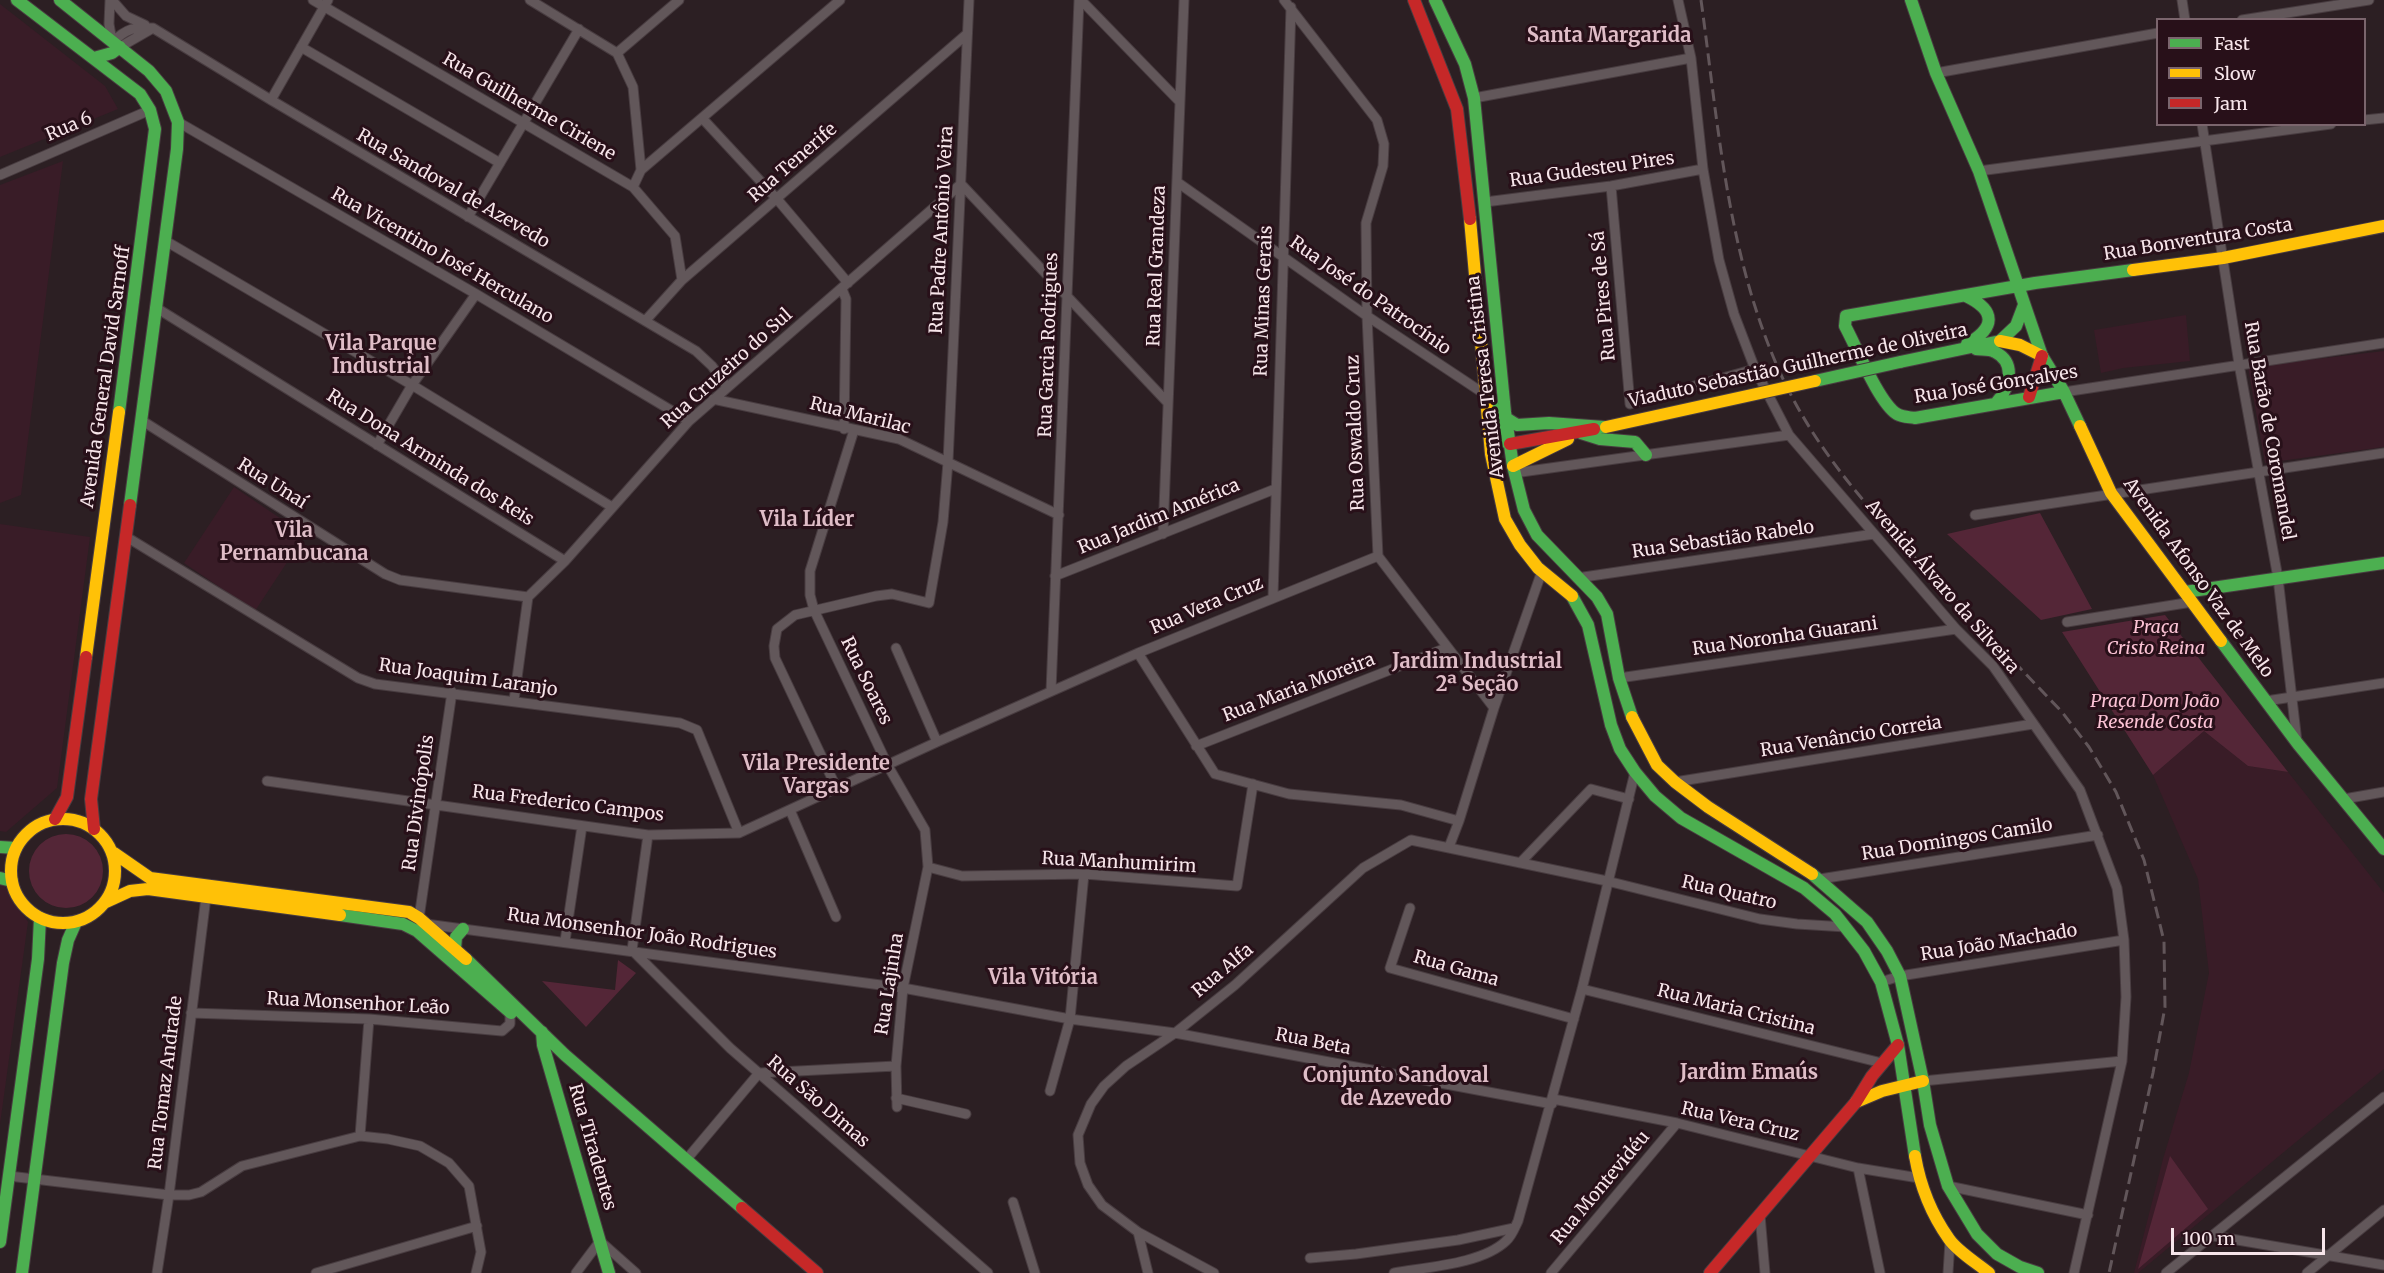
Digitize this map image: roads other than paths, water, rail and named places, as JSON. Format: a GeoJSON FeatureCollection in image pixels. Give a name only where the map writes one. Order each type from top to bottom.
{"type":"FeatureCollection","features":[{"type":"Feature","properties":{"kind":"street","name":"Avenida General David Sarnoff"},"geometry":{"type":"LineString","coordinates":[[17,0],[135,88],[150,110],[155,129],[67,796],[55,819]]}},
{"type":"Feature","properties":{"kind":"street"},"geometry":{"type":"LineString","coordinates":[[60,0],[149,71],[166,91],[178,122],[177,149],[91,799],[94,829]]}},
{"type":"Feature","properties":{"kind":"street"},"geometry":{"type":"LineString","coordinates":[[94,58],[112,53],[115,43],[109,24],[111,0]]}},
{"type":"Feature","properties":{"kind":"street","name":"Rua Sandoval de Azevedo"},"geometry":{"type":"LineString","coordinates":[[111,0],[126,16],[153,28],[696,351],[712,366],[727,387]]}},
{"type":"Feature","properties":{"kind":"street","name":"Rua Guilherme Ciriene"},"geometry":{"type":"LineString","coordinates":[[313,0],[326,3],[633,187],[675,236],[682,280]]}},
{"type":"Feature","properties":{"kind":"street"},"geometry":{"type":"LineString","coordinates":[[530,0],[617,53],[633,87],[641,170]]}},
{"type":"Feature","properties":{"kind":"street"},"geometry":{"type":"LineString","coordinates":[[617,53],[679,0]]}},
{"type":"Feature","properties":{"kind":"street"},"geometry":{"type":"LineString","coordinates":[[633,187],[641,170],[840,0]]}},
{"type":"Feature","properties":{"kind":"street","name":"Rua Padre Antônio Veira"},"geometry":{"type":"LineString","coordinates":[[813,610],[892,594],[928,603],[943,522],[948,462],[969,0]]}},
{"type":"Feature","properties":{"kind":"street"},"geometry":{"type":"LineString","coordinates":[[1080,0],[1180,102]]}},
{"type":"Feature","properties":{"kind":"street","name":"Rua Garcia Rodrigues"},"geometry":{"type":"LineString","coordinates":[[1051,691],[1080,0]]}},
{"type":"Feature","properties":{"kind":"street","name":"Rua Real Grandeza"},"geometry":{"type":"LineString","coordinates":[[1163,534],[1184,0]]}},
{"type":"Feature","properties":{"kind":"street","name":"Avenida Teresa Cristina"},"geometry":{"type":"LineString","coordinates":[[1414,0],[1457,109],[1465,167],[1491,454],[1497,491],[1505,519],[1520,544],[1542,571],[1570,593],[1588,624],[1611,725],[1620,749],[1635,772],[1655,796],[1681,818],[1804,888],[1835,914],[1864,951],[1881,982],[1898,1045],[1908,1123],[1919,1178],[1950,1241],[1989,1273]]}},
{"type":"Feature","properties":{"kind":"street","name":"Avenida Teresa Cristina"},"geometry":{"type":"LineString","coordinates":[[1435,0],[1465,64],[1474,98],[1506,418],[1514,470],[1524,510],[1538,535],[1597,597],[1607,614],[1619,678],[1638,730],[1657,765],[1708,807],[1821,879],[1867,922],[1887,951],[1900,976],[1923,1081],[1930,1125],[1948,1186],[1977,1234],[1997,1254],[2020,1268],[2038,1273]]}},
{"type":"Feature","properties":{"kind":"street","name":"Avenida Álvaro da Silveira"},"geometry":{"type":"LineString","coordinates":[[1678,0],[1691,58],[1703,169],[1719,260],[1734,314],[1755,369],[1789,435],[1956,629],[1993,666],[2080,790],[2117,888],[2124,940],[2126,997],[2122,1061],[2074,1273]]}},
{"type":"Feature","properties":{"kind":"street","name":"Avenida Afonso Vaz de Melo"},"geometry":{"type":"LineString","coordinates":[[1911,0],[1936,73],[1979,171],[2042,356],[2064,392],[2112,493],[2298,744],[2384,849]]}},
{"type":"Feature","properties":{"kind":"street"},"geometry":{"type":"LineString","coordinates":[[2182,0],[2185,18]]}},
{"type":"Feature","properties":{"kind":"street"},"geometry":{"type":"LineString","coordinates":[[2255,18],[2369,0]]}},
{"type":"Feature","properties":{"kind":"street"},"geometry":{"type":"LineString","coordinates":[[271,100],[326,3]]}},
{"type":"Feature","properties":{"kind":"street","name":"Rua Oswaldo Cruz"},"geometry":{"type":"LineString","coordinates":[[1288,3],[1377,120],[1384,144],[1383,166],[1366,224],[1367,316],[1378,556]]}},
{"type":"Feature","properties":{"kind":"street","name":"Rua Minas Gerais"},"geometry":{"type":"LineString","coordinates":[[1273,597],[1288,3]]}},
{"type":"Feature","properties":{"kind":"street"},"geometry":{"type":"LineString","coordinates":[[115,43],[153,28]]}},
{"type":"Feature","properties":{"kind":"street"},"geometry":{"type":"LineString","coordinates":[[468,217],[579,29]]}},
{"type":"Feature","properties":{"kind":"street"},"geometry":{"type":"LineString","coordinates":[[1936,73],[2156,33]]}},
{"type":"Feature","properties":{"kind":"street","name":"Rua Tenerife"},"geometry":{"type":"LineString","coordinates":[[645,321],[682,280],[967,34]]}},
{"type":"Feature","properties":{"kind":"street"},"geometry":{"type":"LineString","coordinates":[[301,47],[500,164]]}},
{"type":"Feature","properties":{"kind":"street"},"geometry":{"type":"LineString","coordinates":[[1474,98],[1691,58]]}},
{"type":"Feature","properties":{"kind":"street","name":"Rua 6"},"geometry":{"type":"LineString","coordinates":[[0,175],[150,110]]}},
{"type":"Feature","properties":{"kind":"street"},"geometry":{"type":"LineString","coordinates":[[2366,120],[2384,117]]}},
{"type":"Feature","properties":{"kind":"street"},"geometry":{"type":"LineString","coordinates":[[702,118],[777,199],[845,286]]}},
{"type":"Feature","properties":{"kind":"street"},"geometry":{"type":"LineString","coordinates":[[155,129],[169,131],[178,122]]}},
{"type":"Feature","properties":{"kind":"street","name":"Rua Vicentino José Herculano"},"geometry":{"type":"LineString","coordinates":[[178,122],[476,294],[689,422]]}},
{"type":"Feature","properties":{"kind":"street","name":"Rua Barão de Coromandel"},"geometry":{"type":"LineString","coordinates":[[2202,126],[2239,364],[2278,578],[2298,744]]}},
{"type":"Feature","properties":{"kind":"street"},"geometry":{"type":"LineString","coordinates":[[1979,171],[2316,126]]}},
{"type":"Feature","properties":{"kind":"street","name":"Rua Gudesteu Pires"},"geometry":{"type":"LineString","coordinates":[[1485,202],[1611,186],[1703,169]]}},
{"type":"Feature","properties":{"kind":"street","name":"Rua José do Patrocínio"},"geometry":{"type":"LineString","coordinates":[[1177,182],[1367,316],[1486,395]]}},
{"type":"Feature","properties":{"kind":"street"},"geometry":{"type":"LineString","coordinates":[[961,184],[1168,403]]}},
{"type":"Feature","properties":{"kind":"street","name":"Rua Cruzeiro do Sul"},"geometry":{"type":"LineString","coordinates":[[528,597],[565,561],[689,422],[713,399],[961,184]]}},
{"type":"Feature","properties":{"kind":"street","name":"Rua Pires de Sá"},"geometry":{"type":"LineString","coordinates":[[1611,186],[1630,404],[1755,369]]}},
{"type":"Feature","properties":{"kind":"street","name":"Rua Bonventura Costa"},"geometry":{"type":"LineString","coordinates":[[2017,286],[2223,258],[2384,226]]}},
{"type":"Feature","properties":{"kind":"street"},"geometry":{"type":"LineString","coordinates":[[164,240],[612,507]]}},
{"type":"Feature","properties":{"kind":"street","name":"Rua Soares"},"geometry":{"type":"LineString","coordinates":[[845,286],[849,429],[810,571],[810,595],[813,610],[888,766],[925,830],[928,867]]}},
{"type":"Feature","properties":{"kind":"street","name":"Rua José Gonçalves"},"geometry":{"type":"LineString","coordinates":[[2017,286],[1846,316],[1845,326],[1886,402],[1895,413],[1903,417],[1915,418],[1997,402],[2384,343]]}},
{"type":"Feature","properties":{"kind":"street"},"geometry":{"type":"LineString","coordinates":[[377,445],[412,386],[476,294]]}},
{"type":"Feature","properties":{"kind":"street"},"geometry":{"type":"LineString","coordinates":[[1962,348],[1984,332],[1989,322],[1987,310],[1980,302],[1966,296]]}},
{"type":"Feature","properties":{"kind":"street"},"geometry":{"type":"LineString","coordinates":[[2000,341],[2012,333],[2024,304]]}},
{"type":"Feature","properties":{"kind":"street","name":"Rua Dona Arminda dos Reis"},"geometry":{"type":"LineString","coordinates":[[155,307],[565,561]]}},
{"type":"Feature","properties":{"kind":"street","name":"Viaduto Sebastião Guilherme de Oliveira"},"geometry":{"type":"LineString","coordinates":[[1510,444],[1576,434],[2000,341],[2019,345],[2042,356]]}},
{"type":"Feature","properties":{"kind":"street"},"geometry":{"type":"LineString","coordinates":[[1962,348],[1994,351],[2003,358],[2009,369],[2010,382],[2006,394],[1997,402]]}},
{"type":"Feature","properties":{"kind":"street"},"geometry":{"type":"LineString","coordinates":[[2029,397],[2042,356]]}},
{"type":"Feature","properties":{"kind":"street"},"geometry":{"type":"LineString","coordinates":[[1486,395],[1494,405],[1501,438],[1510,444]]}},
{"type":"Feature","properties":{"kind":"street","name":"Rua Marilac"},"geometry":{"type":"LineString","coordinates":[[713,399],[899,440],[1059,515]]}},
{"type":"Feature","properties":{"kind":"street","name":"Viaduto Sebastião Guilherme de Oliveira"},"geometry":{"type":"LineString","coordinates":[[1506,418],[1517,425],[1568,424],[1605,427]]}},
{"type":"Feature","properties":{"kind":"street","name":"Rua Unaí"},"geometry":{"type":"LineString","coordinates":[[141,420],[385,574],[400,580],[528,597]]}},
{"type":"Feature","properties":{"kind":"street"},"geometry":{"type":"LineString","coordinates":[[1514,470],[1576,434],[1635,442],[1646,455]]}},
{"type":"Feature","properties":{"kind":"street"},"geometry":{"type":"LineString","coordinates":[[1514,470],[1789,435]]}},
{"type":"Feature","properties":{"kind":"street"},"geometry":{"type":"LineString","coordinates":[[1975,516],[2112,493],[2384,453]]}},
{"type":"Feature","properties":{"kind":"street","name":"Rua Jardim América"},"geometry":{"type":"LineString","coordinates":[[1055,576],[1275,489]]}},
{"type":"Feature","properties":{"kind":"street","name":"Rua Sebastião Rabelo"},"geometry":{"type":"LineString","coordinates":[[1577,578],[1874,534]]}},
{"type":"Feature","properties":{"kind":"street","name":"Rua Joaquim Laranjo"},"geometry":{"type":"LineString","coordinates":[[125,536],[358,678],[375,684],[452,692],[680,723],[697,730],[739,833]]}},
{"type":"Feature","properties":{"kind":"street"},"geometry":{"type":"LineString","coordinates":[[1378,556],[1494,708]]}},
{"type":"Feature","properties":{"kind":"street","name":"Rua Vera Cruz"},"geometry":{"type":"LineString","coordinates":[[1051,691],[1273,597],[1378,556]]}},
{"type":"Feature","properties":{"kind":"street"},"geometry":{"type":"LineString","coordinates":[[2185,592],[2384,563]]}},
{"type":"Feature","properties":{"kind":"street"},"geometry":{"type":"LineString","coordinates":[[1449,847],[1542,571]]}},
{"type":"Feature","properties":{"kind":"street"},"geometry":{"type":"LineString","coordinates":[[514,700],[528,597]]}},
{"type":"Feature","properties":{"kind":"street"},"geometry":{"type":"LineString","coordinates":[[2067,622],[2192,602]]}},
{"type":"Feature","properties":{"kind":"street"},"geometry":{"type":"LineString","coordinates":[[813,610],[795,615],[777,629],[774,646],[775,658],[837,789]]}},
{"type":"Feature","properties":{"kind":"street","name":"Rua Noronha Guarani"},"geometry":{"type":"LineString","coordinates":[[1619,678],[1956,629]]}},
{"type":"Feature","properties":{"kind":"street"},"geometry":{"type":"LineString","coordinates":[[896,648],[937,742]]}},
{"type":"Feature","properties":{"kind":"street","name":"Rua Maria Moreira"},"geometry":{"type":"LineString","coordinates":[[1196,746],[1446,648]]}},
{"type":"Feature","properties":{"kind":"street"},"geometry":{"type":"LineString","coordinates":[[1138,653],[1215,774],[1289,794],[1401,806],[1459,821]]}},
{"type":"Feature","properties":{"kind":"street"},"geometry":{"type":"LineString","coordinates":[[2266,701],[2384,683]]}},
{"type":"Feature","properties":{"kind":"street","name":"Rua Frederico Campos"},"geometry":{"type":"LineString","coordinates":[[267,781],[648,835],[739,833],[1051,691]]}},
{"type":"Feature","properties":{"kind":"street","name":"Rua Divinópolis"},"geometry":{"type":"LineString","coordinates":[[421,924],[434,803],[452,692]]}},
{"type":"Feature","properties":{"kind":"street","name":"Rua Venâncio Correia"},"geometry":{"type":"LineString","coordinates":[[1675,782],[2033,724]]}},
{"type":"Feature","properties":{"kind":"street"},"geometry":{"type":"LineString","coordinates":[[1394,1273],[1470,1258],[1492,1251],[1508,1239],[1514,1228],[1553,1101],[1635,772]]}},
{"type":"Feature","properties":{"kind":"street","name":"Rua Manhumirim"},"geometry":{"type":"LineString","coordinates":[[928,867],[962,876],[1084,873],[1237,886],[1253,784]]}},
{"type":"Feature","properties":{"kind":"street"},"geometry":{"type":"LineString","coordinates":[[1520,863],[1591,789],[1629,799]]}},
{"type":"Feature","properties":{"kind":"street"},"geometry":{"type":"LineString","coordinates":[[2344,799],[2384,792]]}},
{"type":"Feature","properties":{"kind":"street"},"geometry":{"type":"LineString","coordinates":[[790,810],[836,917]]}},
{"type":"Feature","properties":{"kind":"street"},"geometry":{"type":"LineString","coordinates":[[55,819],[76,820],[94,829],[114,854],[114,885],[106,902],[88,918],[76,922],[56,923],[40,918],[25,908],[6,880],[16,848],[27,833],[55,819]]}},
{"type":"Feature","properties":{"kind":"street"},"geometry":{"type":"LineString","coordinates":[[565,941],[582,826]]}},
{"type":"Feature","properties":{"kind":"street"},"geometry":{"type":"LineString","coordinates":[[632,950],[648,835]]}},
{"type":"Feature","properties":{"kind":"street","name":"Rua Domingos Camilo"},"geometry":{"type":"LineString","coordinates":[[1821,879],[2098,835]]}},
{"type":"Feature","properties":{"kind":"street","name":"Rua Alfa"},"geometry":{"type":"LineString","coordinates":[[1214,1273],[1138,1232],[1102,1205],[1088,1185],[1080,1163],[1077,1135],[1091,1104],[1104,1086],[1126,1066],[1175,1033],[1235,985],[1363,868],[1411,840],[1606,881]]}},
{"type":"Feature","properties":{"kind":"street"},"geometry":{"type":"LineString","coordinates":[[0,847],[16,848]]}},
{"type":"Feature","properties":{"kind":"street","name":"Rua Monsenhor João Rodrigues"},"geometry":{"type":"LineString","coordinates":[[114,854],[150,878],[409,912],[421,924]]}},
{"type":"Feature","properties":{"kind":"street","name":"Rua Lajinha"},"geometry":{"type":"LineString","coordinates":[[928,867],[903,988],[896,1066],[897,1103],[966,1114]]}},
{"type":"Feature","properties":{"kind":"street"},"geometry":{"type":"LineString","coordinates":[[1050,1091],[1070,1019],[1084,873]]}},
{"type":"Feature","properties":{"kind":"street","name":"Rua Quatro"},"geometry":{"type":"LineString","coordinates":[[1606,881],[1760,919],[1846,927]]}},
{"type":"Feature","properties":{"kind":"street","name":"Rua Monsenhor João Rodrigues"},"geometry":{"type":"LineString","coordinates":[[106,902],[130,891],[148,889],[403,924],[421,924],[632,950],[903,988],[1070,1019],[1175,1033]]}},
{"type":"Feature","properties":{"kind":"street","name":"Rua Tomaz Andrade"},"geometry":{"type":"LineString","coordinates":[[157,1273],[207,897]]}},
{"type":"Feature","properties":{"kind":"street","name":"Rua Gama"},"geometry":{"type":"LineString","coordinates":[[1410,908],[1390,968],[1574,1019]]}},
{"type":"Feature","properties":{"kind":"street"},"geometry":{"type":"LineString","coordinates":[[0,1242],[38,959],[40,918]]}},
{"type":"Feature","properties":{"kind":"street"},"geometry":{"type":"LineString","coordinates":[[22,1273],[63,963],[68,940],[76,922]]}},
{"type":"Feature","properties":{"kind":"street"},"geometry":{"type":"LineString","coordinates":[[421,924],[455,949],[565,1055],[817,1273]]}},
{"type":"Feature","properties":{"kind":"street"},"geometry":{"type":"LineString","coordinates":[[421,924],[543,1045],[565,1055]]}},
{"type":"Feature","properties":{"kind":"street"},"geometry":{"type":"LineString","coordinates":[[455,949],[456,934],[463,929]]}},
{"type":"Feature","properties":{"kind":"street","name":"Rua João Machado"},"geometry":{"type":"LineString","coordinates":[[1881,982],[1900,976],[2124,940]]}},
{"type":"Feature","properties":{"kind":"street","name":"Rua São Dimas"},"geometry":{"type":"LineString","coordinates":[[632,950],[730,1048],[985,1272]]}},
{"type":"Feature","properties":{"kind":"street","name":"Rua Maria Cristina"},"geometry":{"type":"LineString","coordinates":[[1582,989],[1882,1062]]}},
{"type":"Feature","properties":{"kind":"street","name":"Rua Monsenhor Leão"},"geometry":{"type":"LineString","coordinates":[[191,1013],[369,1019],[502,1031],[510,1024],[510,1012]]}},
{"type":"Feature","properties":{"kind":"street"},"geometry":{"type":"LineString","coordinates":[[360,1136],[369,1019]]}},
{"type":"Feature","properties":{"kind":"street","name":"Rua Tiradentes"},"geometry":{"type":"LineString","coordinates":[[542,1032],[543,1045],[609,1273]]}},
{"type":"Feature","properties":{"kind":"street","name":"Rua Beta"},"geometry":{"type":"LineString","coordinates":[[1175,1033],[1553,1101]]}},
{"type":"Feature","properties":{"kind":"street"},"geometry":{"type":"LineString","coordinates":[[1710,1273],[1856,1102],[1882,1062],[1898,1045]]}},
{"type":"Feature","properties":{"kind":"street"},"geometry":{"type":"LineString","coordinates":[[1856,1102],[1903,1085],[1923,1081],[2122,1061]]}},
{"type":"Feature","properties":{"kind":"street"},"geometry":{"type":"LineString","coordinates":[[686,1160],[759,1073],[896,1066]]}},
{"type":"Feature","properties":{"kind":"street"},"geometry":{"type":"LineString","coordinates":[[2166,1273],[2384,1097]]}},
{"type":"Feature","properties":{"kind":"street","name":"Rua Vera Cruz"},"geometry":{"type":"LineString","coordinates":[[1553,1101],[1677,1124],[1858,1168],[1919,1178]]}},
{"type":"Feature","properties":{"kind":"street","name":"Rua Montevidéu"},"geometry":{"type":"LineString","coordinates":[[1551,1273],[1677,1124]]}},
{"type":"Feature","properties":{"kind":"street"},"geometry":{"type":"LineString","coordinates":[[9,1176],[169,1195],[189,1195],[201,1192],[242,1166],[360,1136],[388,1139],[420,1146],[449,1163],[469,1186],[481,1252],[476,1273]]}},
{"type":"Feature","properties":{"kind":"street"},"geometry":{"type":"LineString","coordinates":[[1858,1168],[1880,1273]]}},
{"type":"Feature","properties":{"kind":"street"},"geometry":{"type":"LineString","coordinates":[[1948,1186],[2088,1215]]}},
{"type":"Feature","properties":{"kind":"street"},"geometry":{"type":"LineString","coordinates":[[1013,1202],[1035,1273]]}},
{"type":"Feature","properties":{"kind":"street"},"geometry":{"type":"LineString","coordinates":[[2307,1273],[2384,1210]]}},
{"type":"Feature","properties":{"kind":"street"},"geometry":{"type":"LineString","coordinates":[[1760,1215],[1765,1273]]}},
{"type":"Feature","properties":{"kind":"street"},"geometry":{"type":"LineString","coordinates":[[316,1273],[331,1271],[477,1226]]}},
{"type":"Feature","properties":{"kind":"street"},"geometry":{"type":"LineString","coordinates":[[1310,1258],[1458,1240],[1514,1228]]}},
{"type":"Feature","properties":{"kind":"street"},"geometry":{"type":"LineString","coordinates":[[1138,1232],[1148,1273]]}},
{"type":"Feature","properties":{"kind":"street"},"geometry":{"type":"LineString","coordinates":[[2214,1236],[2384,1265]]}},
{"type":"Feature","properties":{"kind":"street"},"geometry":{"type":"LineString","coordinates":[[576,1273],[600,1241],[636,1273]]}},
{"type":"Feature","properties":{"kind":"street"},"geometry":{"type":"LineString","coordinates":[[1948,1273],[1950,1241]]}},
{"type":"Feature","properties":{"kind":"railway"},"geometry":{"type":"LineString","coordinates":[[1701,0],[1719,140],[1736,233],[1761,324],[1793,399],[1828,455],[1869,507],[2062,712],[2089,747],[2116,792],[2144,860],[2164,941],[2165,1007],[2153,1073],[2109,1273]]}},
{"type":"Feature","properties":{"kind":"district","name":"Santa Margarida"},"geometry":{"type":"Point","coordinates":[1609,36]}},
{"type":"Feature","properties":{"kind":"district","name":"Vila Parque Industrial"},"geometry":{"type":"Point","coordinates":[381,356]}},
{"type":"Feature","properties":{"kind":"district","name":"Vila Líder"},"geometry":{"type":"Point","coordinates":[807,520]}},
{"type":"Feature","properties":{"kind":"district","name":"Vila Pernambucana"},"geometry":{"type":"Point","coordinates":[294,542]}},
{"type":"Feature","properties":{"kind":"district","name":"Jardim Industrial 2ª Seção"},"geometry":{"type":"Point","coordinates":[1477,674]}},
{"type":"Feature","properties":{"kind":"district","name":"Vila Presidente Vargas"},"geometry":{"type":"Point","coordinates":[816,776]}},
{"type":"Feature","properties":{"kind":"district","name":"Vila Vitória"},"geometry":{"type":"Point","coordinates":[1043,978]}},
{"type":"Feature","properties":{"kind":"district","name":"Jardim Emaús"},"geometry":{"type":"Point","coordinates":[1749,1073]}},
{"type":"Feature","properties":{"kind":"district","name":"Conjunto Sandoval de Azevedo"},"geometry":{"type":"Point","coordinates":[1396,1088]}},
{"type":"Feature","properties":{"kind":"park label","name":"Praça Cristo Reina"},"geometry":{"type":"Point","coordinates":[2156,638]}},
{"type":"Feature","properties":{"kind":"park label","name":"Praça Dom João Resende Costa"},"geometry":{"type":"Point","coordinates":[2155,712]}}]}
